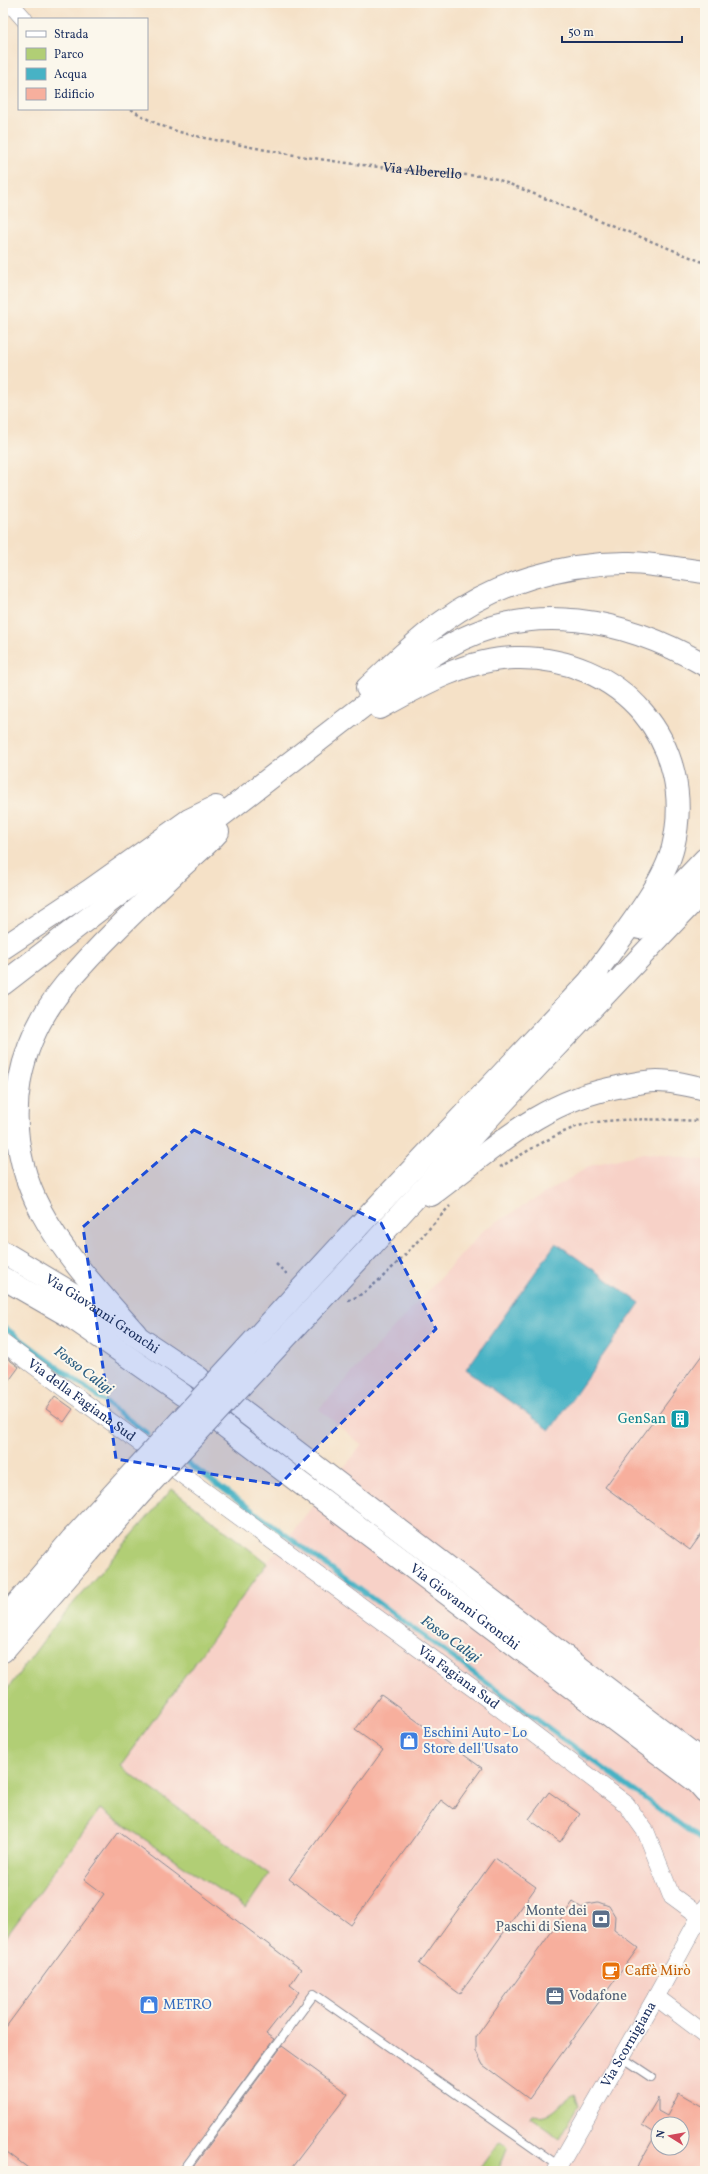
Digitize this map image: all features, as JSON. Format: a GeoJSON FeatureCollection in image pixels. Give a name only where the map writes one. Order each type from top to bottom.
{"type":"FeatureCollection","features":[{"type":"Feature","properties":{"kind":"main road"},"geometry":{"type":"LineString","coordinates":[[323,739],[357,698],[407,651],[447,619],[474,601],[502,588],[562,570],[608,563],[653,565],[705,572]]}},
{"type":"Feature","properties":{"kind":"main road"},"geometry":{"type":"LineString","coordinates":[[3,984],[257,787],[323,739],[370,701],[431,657],[460,640],[485,630],[529,619],[561,618],[622,629],[683,652],[705,665]]}},
{"type":"Feature","properties":{"kind":"main road"},"geometry":{"type":"LineString","coordinates":[[323,739],[425,685],[463,668],[487,662],[514,658],[560,663],[580,668],[618,689],[649,721],[670,755],[679,800],[678,825],[673,849],[665,870],[640,909],[589,982]]}},
{"type":"Feature","properties":{"kind":"main road"},"geometry":{"type":"LineString","coordinates":[[3,948],[89,891],[189,820],[257,787]]}},
{"type":"Feature","properties":{"kind":"main road"},"geometry":{"type":"LineString","coordinates":[[136,1334],[75,1264],[49,1225],[31,1192],[18,1151],[16,1127],[17,1098],[22,1071],[28,1047],[37,1026],[51,1002],[173,874],[208,844],[257,787]]}},
{"type":"Feature","properties":{"kind":"main road"},"geometry":{"type":"LineString","coordinates":[[3,1651],[80,1546],[356,1229],[705,859]]}},
{"type":"Feature","properties":{"kind":"main road"},"geometry":{"type":"LineString","coordinates":[[3,1620],[80,1546],[146,1487],[392,1222],[705,889]]}},
{"type":"Feature","properties":{"kind":"main road"},"geometry":{"type":"LineString","coordinates":[[392,1222],[450,1181],[521,1126],[556,1106],[600,1090],[640,1083],[673,1082],[705,1089]]}},
{"type":"Feature","properties":{"kind":"main road","name":"Via Giovanni Gronchi"},"geometry":{"type":"LineString","coordinates":[[3,1252],[136,1334],[199,1378]]}},
{"type":"Feature","properties":{"kind":"main road","name":"Via Giovanni Gronchi"},"geometry":{"type":"LineString","coordinates":[[3,1278],[71,1317],[183,1395]]}},
{"type":"Feature","properties":{"kind":"main road","name":"Via Giovanni Gronchi"},"geometry":{"type":"LineString","coordinates":[[238,1407],[705,1763]]}},
{"type":"Feature","properties":{"kind":"main road","name":"Via Giovanni Gronchi"},"geometry":{"type":"LineString","coordinates":[[222,1424],[698,1783],[705,1791]]}},
{"type":"Feature","properties":{"kind":"street"},"geometry":{"type":"LineString","coordinates":[[10,3],[23,18]]}},
{"type":"Feature","properties":{"kind":"street","name":"Via della Fagiana Sud"},"geometry":{"type":"LineString","coordinates":[[3,1344],[140,1443]]}},
{"type":"Feature","properties":{"kind":"street","name":"Via Fagiana Sud"},"geometry":{"type":"LineString","coordinates":[[177,1471],[622,1801],[634,1813],[646,1832],[671,1895],[704,1912]]}},
{"type":"Feature","properties":{"kind":"street","name":"Via Scornigiana"},"geometry":{"type":"LineString","coordinates":[[557,2168],[704,1912]]}},
{"type":"Feature","properties":{"kind":"street"},"geometry":{"type":"LineString","coordinates":[[656,1997],[705,2034]]}},
{"type":"Feature","properties":{"kind":"lane"},"geometry":{"type":"LineString","coordinates":[[184,2171],[314,1994],[557,2168]]}},
{"type":"Feature","properties":{"kind":"lane"},"geometry":{"type":"LineString","coordinates":[[621,2057],[651,2076]]}},
{"type":"Feature","properties":{"kind":"path","name":"Via Alberello"},"geometry":{"type":"LineString","coordinates":[[132,110],[146,119],[168,130],[253,148],[383,169],[482,176],[497,179],[705,263]]}},
{"type":"Feature","properties":{"kind":"path"},"geometry":{"type":"LineString","coordinates":[[496,1170],[533,1148],[579,1126],[611,1120],[705,1122]]}},
{"type":"Feature","properties":{"kind":"path"},"geometry":{"type":"LineString","coordinates":[[344,1300],[354,1299],[374,1285],[450,1206]]}},
{"type":"Feature","properties":{"kind":"path"},"geometry":{"type":"LineString","coordinates":[[276,1264],[294,1278]]}},
{"type":"Feature","properties":{"kind":"highlighted area"},"geometry":{"type":"Polygon","coordinates":[[[194,1130],[381,1223],[436,1329],[279,1485],[116,1459],[83,1227],[194,1130]]]}},
{"type":"Feature","properties":{"kind":"shaded area"},"geometry":{"type":"Polygon","coordinates":[[[644,1153],[705,1160],[705,2171],[3,2171],[3,1941],[100,1808],[246,1908],[269,1874],[120,1766],[267,1563],[362,1445],[319,1409],[485,1229],[592,1165],[644,1153]]]}},
{"type":"Feature","properties":{"kind":"green space"},"geometry":{"type":"Polygon","coordinates":[[[172,1489],[267,1563],[120,1766],[269,1874],[246,1908],[100,1809],[3,1941],[3,1695],[58,1621],[172,1489]]]}},
{"type":"Feature","properties":{"kind":"green space"},"geometry":{"type":"Polygon","coordinates":[[[575,2094],[579,2105],[560,2138],[530,2117],[532,2115],[546,2115],[575,2094]]]}},
{"type":"Feature","properties":{"kind":"green space"},"geometry":{"type":"Polygon","coordinates":[[[500,2141],[508,2146],[498,2171],[478,2171],[500,2141]]]}},
{"type":"Feature","properties":{"kind":"water"},"geometry":{"type":"Polygon","coordinates":[[[556,1243],[640,1303],[550,1430],[466,1370],[556,1243]]]}},
{"type":"Feature","properties":{"kind":"building","name":"GenSan"},"geometry":{"type":"Polygon","coordinates":[[[705,1351],[705,1529],[690,1550],[605,1487],[705,1351]]]}},
{"type":"Feature","properties":{"kind":"building"},"geometry":{"type":"Polygon","coordinates":[[[3,1355],[19,1367],[3,1389],[3,1355]]]}},
{"type":"Feature","properties":{"kind":"building"},"geometry":{"type":"Polygon","coordinates":[[[55,1396],[73,1409],[64,1422],[46,1409],[55,1396]]]}},
{"type":"Feature","properties":{"kind":"building"},"geometry":{"type":"Polygon","coordinates":[[[381,1695],[482,1768],[453,1809],[441,1800],[351,1925],[289,1879],[383,1750],[355,1730],[381,1695]]]}},
{"type":"Feature","properties":{"kind":"building"},"geometry":{"type":"Polygon","coordinates":[[[549,1792],[580,1814],[560,1842],[529,1819],[549,1792]]]}},
{"type":"Feature","properties":{"kind":"building","name":"METRO"},"geometry":{"type":"Polygon","coordinates":[[[119,1832],[301,1969],[290,1985],[299,1992],[266,2034],[274,2039],[178,2171],[32,2171],[3,2149],[3,2031],[104,1894],[84,1879],[119,1832]]]}},
{"type":"Feature","properties":{"kind":"building"},"geometry":{"type":"Polygon","coordinates":[[[495,1858],[536,1887],[460,1994],[419,1964],[495,1858]]]}},
{"type":"Feature","properties":{"kind":"building"},"geometry":{"type":"Polygon","coordinates":[[[573,1902],[582,1908],[587,1904],[598,1902],[609,1906],[615,1916],[614,1930],[638,1948],[529,2099],[483,2065],[476,2051],[476,2037],[573,1902]]]}},
{"type":"Feature","properties":{"kind":"building"},"geometry":{"type":"Polygon","coordinates":[[[282,2046],[348,2094],[289,2171],[190,2171],[282,2046]]]}},
{"type":"Feature","properties":{"kind":"building"},"geometry":{"type":"Polygon","coordinates":[[[679,2093],[705,2108],[705,2171],[635,2171],[650,2145],[650,2156],[690,2156],[690,2116],[667,2116],[679,2093]]]}},
{"type":"Feature","properties":{"kind":"building"},"geometry":{"type":"Polygon","coordinates":[[[658,2098],[658,2111],[667,2116],[650,2116],[650,2130],[642,2125],[658,2098]]]}},
{"type":"Feature","properties":{"kind":"waterway","name":"Fosso Caligi"},"geometry":{"type":"LineString","coordinates":[[3,1326],[148,1434]]}},
{"type":"Feature","properties":{"kind":"waterway","name":"Fosso Caligi"},"geometry":{"type":"LineString","coordinates":[[185,1461],[700,1839]]}},
{"type":"Feature","properties":{"kind":"place","name":"GenSan"},"geometry":{"type":"Point","coordinates":[680,1419]}},
{"type":"Feature","properties":{"kind":"place","name":"Eschini Auto - Lo Store dell'Usato"},"geometry":{"type":"Point","coordinates":[409,1741]}},
{"type":"Feature","properties":{"kind":"place","name":"Monte dei Paschi di Siena"},"geometry":{"type":"Point","coordinates":[601,1919]}},
{"type":"Feature","properties":{"kind":"place","name":"Caffè Mirò"},"geometry":{"type":"Point","coordinates":[611,1971]}},
{"type":"Feature","properties":{"kind":"place","name":"Vodafone"},"geometry":{"type":"Point","coordinates":[555,1996]}},
{"type":"Feature","properties":{"kind":"place","name":"METRO"},"geometry":{"type":"Point","coordinates":[149,2005]}}]}
